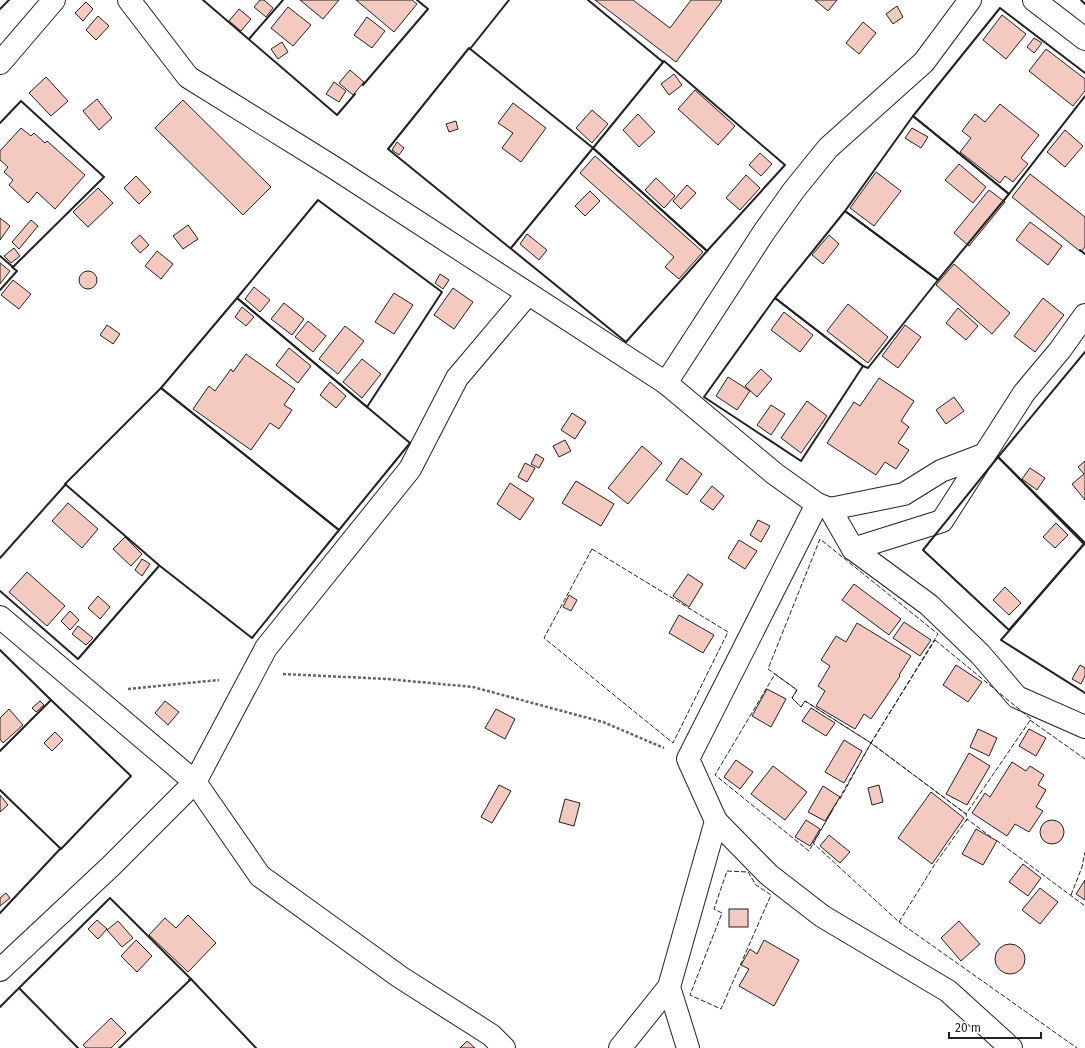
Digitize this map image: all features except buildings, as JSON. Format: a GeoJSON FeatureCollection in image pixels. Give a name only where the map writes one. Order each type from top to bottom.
{"type":"FeatureCollection","features":[{"type":"Feature","properties":{"kind":"street"},"geometry":{"type":"LineString","coordinates":[[0,63],[54,0]]}},
{"type":"Feature","properties":{"kind":"street"},"geometry":{"type":"LineString","coordinates":[[129,0],[188,77],[333,167],[666,383],[775,474],[824,507],[853,549],[929,605],[980,654],[1017,697],[1085,727]]}},
{"type":"Feature","properties":{"kind":"street"},"geometry":{"type":"LineString","coordinates":[[666,383],[764,232],[794,190],[828,148],[924,62],[970,0]]}},
{"type":"Feature","properties":{"kind":"street"},"geometry":{"type":"LineString","coordinates":[[1034,0],[1085,39]]}},
{"type":"Feature","properties":{"kind":"street"},"geometry":{"type":"LineString","coordinates":[[0,970],[111,866],[195,782],[266,648],[410,469],[457,378],[528,294]]}},
{"type":"Feature","properties":{"kind":"street"},"geometry":{"type":"LineString","coordinates":[[853,549],[942,521],[983,454],[1024,393],[1060,350],[1085,315]]}},
{"type":"Feature","properties":{"kind":"street"},"geometry":{"type":"LineString","coordinates":[[824,507],[904,494],[941,471],[983,454]]}},
{"type":"Feature","properties":{"kind":"street"},"geometry":{"type":"LineString","coordinates":[[824,507],[688,759],[716,821],[769,875],[828,919],[948,991],[1011,1048]]}},
{"type":"Feature","properties":{"kind":"street"},"geometry":{"type":"LineString","coordinates":[[0,617],[195,782],[260,876],[400,977],[491,1035],[504,1048]]}},
{"type":"Feature","properties":{"kind":"street"},"geometry":{"type":"LineString","coordinates":[[620,1048],[668,987],[716,821]]}},
{"type":"Feature","properties":{"kind":"street"},"geometry":{"type":"LineString","coordinates":[[668,987],[688,1048]]}},
{"type":"Feature","properties":{"kind":"path"},"geometry":{"type":"LineString","coordinates":[[280,674],[387,679],[473,687],[603,722],[688,759]]}},
{"type":"Feature","properties":{"kind":"path"},"geometry":{"type":"LineString","coordinates":[[89,692],[226,679]]}},
{"type":"Feature","properties":{"kind":"fence"},"geometry":{"type":"LineString","coordinates":[[840,799],[871,743],[938,634],[820,539],[768,669],[797,690],[792,698],[801,707],[805,701],[871,743]]}},
{"type":"Feature","properties":{"kind":"fence"},"geometry":{"type":"LineString","coordinates":[[592,549],[728,632],[673,743],[544,638],[592,549]]}},
{"type":"Feature","properties":{"kind":"fence"},"geometry":{"type":"LineString","coordinates":[[935,640],[1031,719],[966,814],[871,743],[935,640]]}},
{"type":"Feature","properties":{"kind":"fence"},"geometry":{"type":"LineString","coordinates":[[775,674],[797,690],[792,698],[801,707],[805,701],[871,743],[809,851],[715,775],[775,674]]}},
{"type":"Feature","properties":{"kind":"fence"},"geometry":{"type":"LineString","coordinates":[[1030,720],[1085,759]]}},
{"type":"Feature","properties":{"kind":"fence"},"geometry":{"type":"LineString","coordinates":[[832,811],[813,843],[899,922],[935,864],[967,819],[966,814],[871,743]]}},
{"type":"Feature","properties":{"kind":"fence"},"geometry":{"type":"LineString","coordinates":[[966,821],[967,819],[991,837]]}},
{"type":"Feature","properties":{"kind":"fence"},"geometry":{"type":"LineString","coordinates":[[996,840],[1085,906]]}},
{"type":"Feature","properties":{"kind":"fence"},"geometry":{"type":"LineString","coordinates":[[1071,895],[1082,867],[1085,852]]}},
{"type":"Feature","properties":{"kind":"fence"},"geometry":{"type":"LineString","coordinates":[[727,871],[748,872],[756,885],[771,895],[721,1009],[690,995],[722,913],[714,909],[727,871]]}},
{"type":"Feature","properties":{"kind":"fence"},"geometry":{"type":"LineString","coordinates":[[900,921],[899,922],[1077,1048]]}},
{"type":"Feature","properties":{"kind":"wall"},"geometry":{"type":"LineString","coordinates":[[0,9],[9,0]]}},
{"type":"Feature","properties":{"kind":"wall"},"geometry":{"type":"LineString","coordinates":[[203,0],[337,115],[355,94]]}},
{"type":"Feature","properties":{"kind":"wall"},"geometry":{"type":"LineString","coordinates":[[249,39],[283,0]]}},
{"type":"Feature","properties":{"kind":"wall"},"geometry":{"type":"LineString","coordinates":[[363,85],[428,9],[417,0]]}},
{"type":"Feature","properties":{"kind":"wall"},"geometry":{"type":"LineString","coordinates":[[470,49],[509,0]]}},
{"type":"Feature","properties":{"kind":"wall"},"geometry":{"type":"LineString","coordinates":[[588,0],[663,62]]}},
{"type":"Feature","properties":{"kind":"wall"},"geometry":{"type":"LineString","coordinates":[[1081,0],[1085,4]]}},
{"type":"Feature","properties":{"kind":"wall"},"geometry":{"type":"LineString","coordinates":[[1085,73],[1000,8],[913,116],[1009,194],[1085,96]]}},
{"type":"Feature","properties":{"kind":"wall"},"geometry":{"type":"LineString","coordinates":[[511,248],[593,148],[469,48],[388,149],[626,342],[708,250],[707,251],[593,148],[511,248]]}},
{"type":"Feature","properties":{"kind":"wall"},"geometry":{"type":"LineString","coordinates":[[664,61],[785,165],[707,251],[593,148],[664,61]]}},
{"type":"Feature","properties":{"kind":"wall"},"geometry":{"type":"LineString","coordinates":[[0,123],[21,101],[104,177],[13,267],[0,256]]}},
{"type":"Feature","properties":{"kind":"wall"},"geometry":{"type":"LineString","coordinates":[[913,116],[1009,194],[938,280],[845,211],[913,116]]}},
{"type":"Feature","properties":{"kind":"wall"},"geometry":{"type":"LineString","coordinates":[[318,200],[442,292],[367,407],[237,298],[318,200]]}},
{"type":"Feature","properties":{"kind":"wall"},"geometry":{"type":"LineString","coordinates":[[845,211],[938,280],[868,368],[863,366],[775,298],[845,211]]}},
{"type":"Feature","properties":{"kind":"wall"},"geometry":{"type":"LineString","coordinates":[[1080,250],[1085,254]]}},
{"type":"Feature","properties":{"kind":"wall"},"geometry":{"type":"LineString","coordinates":[[0,290],[17,271],[12,267]]}},
{"type":"Feature","properties":{"kind":"wall"},"geometry":{"type":"LineString","coordinates":[[237,298],[410,443],[339,530],[161,388],[237,298]]}},
{"type":"Feature","properties":{"kind":"wall"},"geometry":{"type":"LineString","coordinates":[[775,298],[863,366],[801,461],[704,397],[775,298]]}},
{"type":"Feature","properties":{"kind":"wall"},"geometry":{"type":"LineString","coordinates":[[1085,352],[998,457],[1085,543],[1001,640],[1085,693]]}},
{"type":"Feature","properties":{"kind":"wall"},"geometry":{"type":"LineString","coordinates":[[161,388],[339,530],[252,638],[160,566],[65,484],[161,388]]}},
{"type":"Feature","properties":{"kind":"wall"},"geometry":{"type":"LineString","coordinates":[[998,457],[1084,544],[1009,630],[923,550],[998,457]]}},
{"type":"Feature","properties":{"kind":"wall"},"geometry":{"type":"LineString","coordinates":[[0,558],[66,484]]}},
{"type":"Feature","properties":{"kind":"wall"},"geometry":{"type":"LineString","coordinates":[[0,591],[78,659],[159,566]]}},
{"type":"Feature","properties":{"kind":"wall"},"geometry":{"type":"LineString","coordinates":[[0,650],[51,700]]}},
{"type":"Feature","properties":{"kind":"wall"},"geometry":{"type":"LineString","coordinates":[[0,751],[51,700],[131,776],[61,849],[0,790]]}},
{"type":"Feature","properties":{"kind":"wall"},"geometry":{"type":"LineString","coordinates":[[0,913],[61,848]]}},
{"type":"Feature","properties":{"kind":"wall"},"geometry":{"type":"LineString","coordinates":[[78,1048],[19,988],[110,898],[191,979],[119,1048]]}},
{"type":"Feature","properties":{"kind":"wall"},"geometry":{"type":"LineString","coordinates":[[189,980],[191,979],[256,1048]]}},
{"type":"Feature","properties":{"kind":"wall"},"geometry":{"type":"LineString","coordinates":[[0,1007],[20,988]]}}]}
